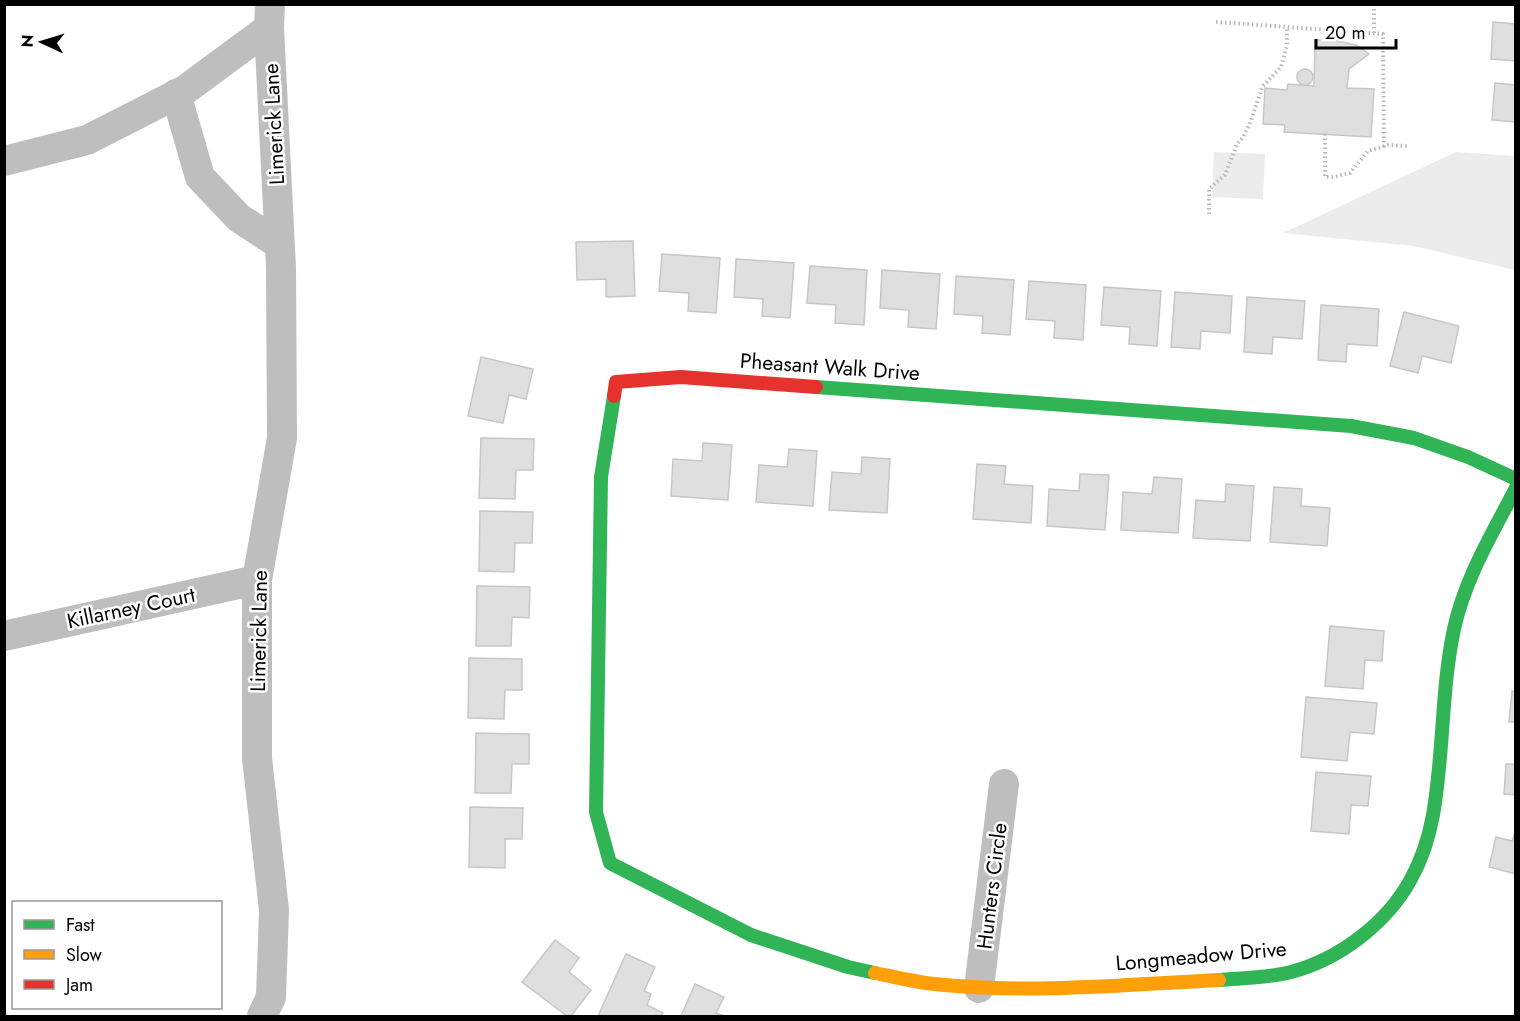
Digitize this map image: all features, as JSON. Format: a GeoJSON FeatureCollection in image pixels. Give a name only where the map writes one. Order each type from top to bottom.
{"type":"FeatureCollection","features":[{"type":"Feature","properties":{"kind":"street"},"geometry":{"type":"LineString","coordinates":[[4,161],[87,140],[185,90],[270,16]]}},
{"type":"Feature","properties":{"kind":"street","name":"Limerick Lane"},"geometry":{"type":"LineString","coordinates":[[262,1017],[271,997],[274,910],[257,758],[257,580],[282,438],[281,268],[270,16]]}},
{"type":"Feature","properties":{"kind":"street"},"geometry":{"type":"LineString","coordinates":[[176,94],[200,177],[239,218],[279,244]]}},
{"type":"Feature","properties":{"kind":"street","name":"Pheasant Walk Drive"},"geometry":{"type":"LineString","coordinates":[[610,863],[596,812],[601,477],[616,382],[681,377],[1352,426],[1414,438],[1468,457],[1515,479]]}},
{"type":"Feature","properties":{"kind":"street","name":"Longmeadow Drive"},"geometry":{"type":"LineString","coordinates":[[610,863],[751,935],[848,967],[931,984],[979,988],[1059,988],[1278,975],[1312,965],[1358,939],[1396,901],[1415,872],[1430,830],[1436,797],[1448,670],[1453,630],[1460,602],[1471,574],[1515,488]]}},
{"type":"Feature","properties":{"kind":"street","name":"Killarney Court"},"geometry":{"type":"LineString","coordinates":[[4,636],[257,580]]}},
{"type":"Feature","properties":{"kind":"street","name":"Hunters Circle"},"geometry":{"type":"LineString","coordinates":[[979,988],[1004,784]]}},
{"type":"Feature","properties":{"kind":"path"},"geometry":{"type":"LineString","coordinates":[[1374,7],[1374,33]]}},
{"type":"Feature","properties":{"kind":"path"},"geometry":{"type":"LineString","coordinates":[[1216,22],[1383,34],[1383,147]]}},
{"type":"Feature","properties":{"kind":"path"},"geometry":{"type":"LineString","coordinates":[[1209,214],[1209,189],[1225,175],[1237,144],[1251,121],[1262,87],[1281,67],[1287,45],[1287,27]]}},
{"type":"Feature","properties":{"kind":"path"},"geometry":{"type":"LineString","coordinates":[[1325,134],[1325,177],[1350,173],[1368,151],[1388,145],[1408,146]]}},
{"type":"Feature","properties":{"kind":"shaded area"},"geometry":{"type":"Polygon","coordinates":[[[1214,152],[1265,154],[1263,199],[1212,197],[1214,152]]]}},
{"type":"Feature","properties":{"kind":"shaded area"},"geometry":{"type":"Polygon","coordinates":[[[1456,152],[1515,156],[1515,270],[1414,246],[1283,233],[1456,152]]]}},
{"type":"Feature","properties":{"kind":"building"},"geometry":{"type":"Polygon","coordinates":[[[1493,22],[1516,24],[1516,61],[1491,59],[1493,22]]]}},
{"type":"Feature","properties":{"kind":"building"},"geometry":{"type":"Polygon","coordinates":[[[1315,40],[1333,40],[1356,45],[1369,54],[1349,69],[1347,88],[1374,89],[1371,137],[1284,132],[1285,125],[1263,124],[1265,88],[1287,90],[1288,84],[1314,86],[1315,40]]]}},
{"type":"Feature","properties":{"kind":"building"},"geometry":{"type":"Polygon","coordinates":[[[1302,69],[1308,69],[1313,77],[1311,83],[1302,85],[1297,80],[1297,74],[1302,69]]]}},
{"type":"Feature","properties":{"kind":"building"},"geometry":{"type":"Polygon","coordinates":[[[1495,83],[1516,85],[1516,122],[1492,120],[1495,83]]]}},
{"type":"Feature","properties":{"kind":"building"},"geometry":{"type":"Polygon","coordinates":[[[633,241],[635,296],[606,297],[606,279],[577,280],[576,242],[633,241]]]}},
{"type":"Feature","properties":{"kind":"building"},"geometry":{"type":"Polygon","coordinates":[[[662,254],[720,258],[716,313],[688,311],[689,293],[659,291],[662,254]]]}},
{"type":"Feature","properties":{"kind":"building"},"geometry":{"type":"Polygon","coordinates":[[[736,259],[794,263],[790,318],[762,316],[763,299],[734,297],[736,259]]]}},
{"type":"Feature","properties":{"kind":"building"},"geometry":{"type":"Polygon","coordinates":[[[810,266],[867,270],[864,325],[835,323],[836,305],[807,303],[810,266]]]}},
{"type":"Feature","properties":{"kind":"building"},"geometry":{"type":"Polygon","coordinates":[[[882,270],[940,274],[936,329],[908,327],[909,310],[880,308],[882,270]]]}},
{"type":"Feature","properties":{"kind":"building"},"geometry":{"type":"Polygon","coordinates":[[[956,276],[1014,280],[1010,335],[982,333],[983,316],[954,314],[956,276]]]}},
{"type":"Feature","properties":{"kind":"building"},"geometry":{"type":"Polygon","coordinates":[[[1029,281],[1086,285],[1083,340],[1054,338],[1055,321],[1026,319],[1029,281]]]}},
{"type":"Feature","properties":{"kind":"building"},"geometry":{"type":"Polygon","coordinates":[[[1104,287],[1161,291],[1157,346],[1129,344],[1130,327],[1101,325],[1104,287]]]}},
{"type":"Feature","properties":{"kind":"building"},"geometry":{"type":"Polygon","coordinates":[[[1175,292],[1232,296],[1230,333],[1201,331],[1200,349],[1171,347],[1175,292]]]}},
{"type":"Feature","properties":{"kind":"building"},"geometry":{"type":"Polygon","coordinates":[[[1247,297],[1305,301],[1302,339],[1273,337],[1272,354],[1244,352],[1247,297]]]}},
{"type":"Feature","properties":{"kind":"building"},"geometry":{"type":"Polygon","coordinates":[[[1321,305],[1379,309],[1377,346],[1347,344],[1346,362],[1318,360],[1321,305]]]}},
{"type":"Feature","properties":{"kind":"building"},"geometry":{"type":"Polygon","coordinates":[[[1404,312],[1459,326],[1451,363],[1422,356],[1418,373],[1390,366],[1404,312]]]}},
{"type":"Feature","properties":{"kind":"building"},"geometry":{"type":"Polygon","coordinates":[[[481,357],[533,369],[526,399],[509,395],[503,423],[468,416],[481,357]]]}},
{"type":"Feature","properties":{"kind":"building"},"geometry":{"type":"Polygon","coordinates":[[[481,438],[534,439],[533,470],[516,470],[515,499],[479,498],[481,438]]]}},
{"type":"Feature","properties":{"kind":"building"},"geometry":{"type":"Polygon","coordinates":[[[703,443],[732,445],[728,500],[671,496],[673,459],[702,461],[703,443]]]}},
{"type":"Feature","properties":{"kind":"building"},"geometry":{"type":"Polygon","coordinates":[[[789,449],[817,451],[813,506],[756,502],[759,465],[787,467],[789,449]]]}},
{"type":"Feature","properties":{"kind":"building"},"geometry":{"type":"Polygon","coordinates":[[[862,457],[890,459],[887,513],[829,510],[832,472],[861,474],[862,457]]]}},
{"type":"Feature","properties":{"kind":"building"},"geometry":{"type":"Polygon","coordinates":[[[977,464],[1006,466],[1004,484],[1033,486],[1031,523],[973,519],[977,464]]]}},
{"type":"Feature","properties":{"kind":"building"},"geometry":{"type":"Polygon","coordinates":[[[1080,474],[1109,475],[1105,530],[1047,526],[1049,489],[1079,491],[1080,474]]]}},
{"type":"Feature","properties":{"kind":"building"},"geometry":{"type":"Polygon","coordinates":[[[1154,477],[1182,479],[1178,533],[1121,530],[1123,492],[1152,494],[1154,477]]]}},
{"type":"Feature","properties":{"kind":"building"},"geometry":{"type":"Polygon","coordinates":[[[1226,484],[1254,486],[1250,541],[1193,538],[1196,500],[1225,502],[1226,484]]]}},
{"type":"Feature","properties":{"kind":"building"},"geometry":{"type":"Polygon","coordinates":[[[1274,487],[1302,489],[1301,506],[1330,508],[1327,546],[1270,542],[1274,487]]]}},
{"type":"Feature","properties":{"kind":"building"},"geometry":{"type":"Polygon","coordinates":[[[480,511],[533,512],[532,543],[515,543],[514,572],[479,571],[480,511]]]}},
{"type":"Feature","properties":{"kind":"building"},"geometry":{"type":"Polygon","coordinates":[[[477,586],[530,587],[529,618],[512,617],[511,646],[476,646],[477,586]]]}},
{"type":"Feature","properties":{"kind":"building"},"geometry":{"type":"Polygon","coordinates":[[[1330,626],[1384,631],[1382,661],[1365,660],[1363,689],[1325,686],[1330,626]]]}},
{"type":"Feature","properties":{"kind":"building"},"geometry":{"type":"Polygon","coordinates":[[[469,658],[522,659],[522,690],[505,690],[504,719],[468,718],[469,658]]]}},
{"type":"Feature","properties":{"kind":"building"},"geometry":{"type":"Polygon","coordinates":[[[1512,691],[1516,692],[1516,722],[1509,722],[1512,691]]]}},
{"type":"Feature","properties":{"kind":"building"},"geometry":{"type":"Polygon","coordinates":[[[1306,697],[1377,703],[1374,734],[1350,732],[1347,761],[1301,757],[1306,697]]]}},
{"type":"Feature","properties":{"kind":"building"},"geometry":{"type":"Polygon","coordinates":[[[476,733],[529,734],[529,764],[512,764],[511,793],[475,793],[476,733]]]}},
{"type":"Feature","properties":{"kind":"building"},"geometry":{"type":"Polygon","coordinates":[[[1506,764],[1516,764],[1516,795],[1504,794],[1506,764]]]}},
{"type":"Feature","properties":{"kind":"building"},"geometry":{"type":"Polygon","coordinates":[[[1316,772],[1371,776],[1368,806],[1351,805],[1349,834],[1311,831],[1316,772]]]}},
{"type":"Feature","properties":{"kind":"building"},"geometry":{"type":"Polygon","coordinates":[[[470,807],[523,808],[522,839],[505,839],[505,868],[469,867],[470,807]]]}},
{"type":"Feature","properties":{"kind":"building"},"geometry":{"type":"Polygon","coordinates":[[[1516,830],[1516,874],[1489,867],[1496,837],[1512,841],[1516,830]]]}},
{"type":"Feature","properties":{"kind":"building"},"geometry":{"type":"Polygon","coordinates":[[[555,940],[579,958],[569,972],[591,990],[571,1016],[567,1016],[522,982],[555,940]]]}},
{"type":"Feature","properties":{"kind":"building"},"geometry":{"type":"Polygon","coordinates":[[[626,954],[655,967],[644,991],[651,994],[647,1005],[663,1013],[661,1016],[598,1016],[626,954]]]}},
{"type":"Feature","properties":{"kind":"building"},"geometry":{"type":"Polygon","coordinates":[[[695,984],[724,997],[716,1013],[724,1016],[681,1016],[695,984]]]}},
{"type":"Feature","properties":{"kind":"traffic: fast"},"geometry":{"type":"LineString","coordinates":[[816,387],[1351,426],[1414,438],[1468,457],[1516,479]]}},
{"type":"Feature","properties":{"kind":"traffic: fast"},"geometry":{"type":"LineString","coordinates":[[614,396],[601,477],[596,812],[610,863],[751,935],[848,967],[875,973]]}},
{"type":"Feature","properties":{"kind":"traffic: fast"},"geometry":{"type":"LineString","coordinates":[[1219,980],[1282,974],[1327,958],[1360,937],[1375,924],[1389,910],[1411,879],[1425,848],[1433,815],[1447,675],[1459,610],[1480,557],[1516,488]]}},
{"type":"Feature","properties":{"kind":"traffic: slow"},"geometry":{"type":"LineString","coordinates":[[875,973],[934,984],[1005,988],[1076,988],[1219,980]]}},
{"type":"Feature","properties":{"kind":"traffic: jam"},"geometry":{"type":"LineString","coordinates":[[614,396],[616,382],[681,377],[816,387]]}}]}
